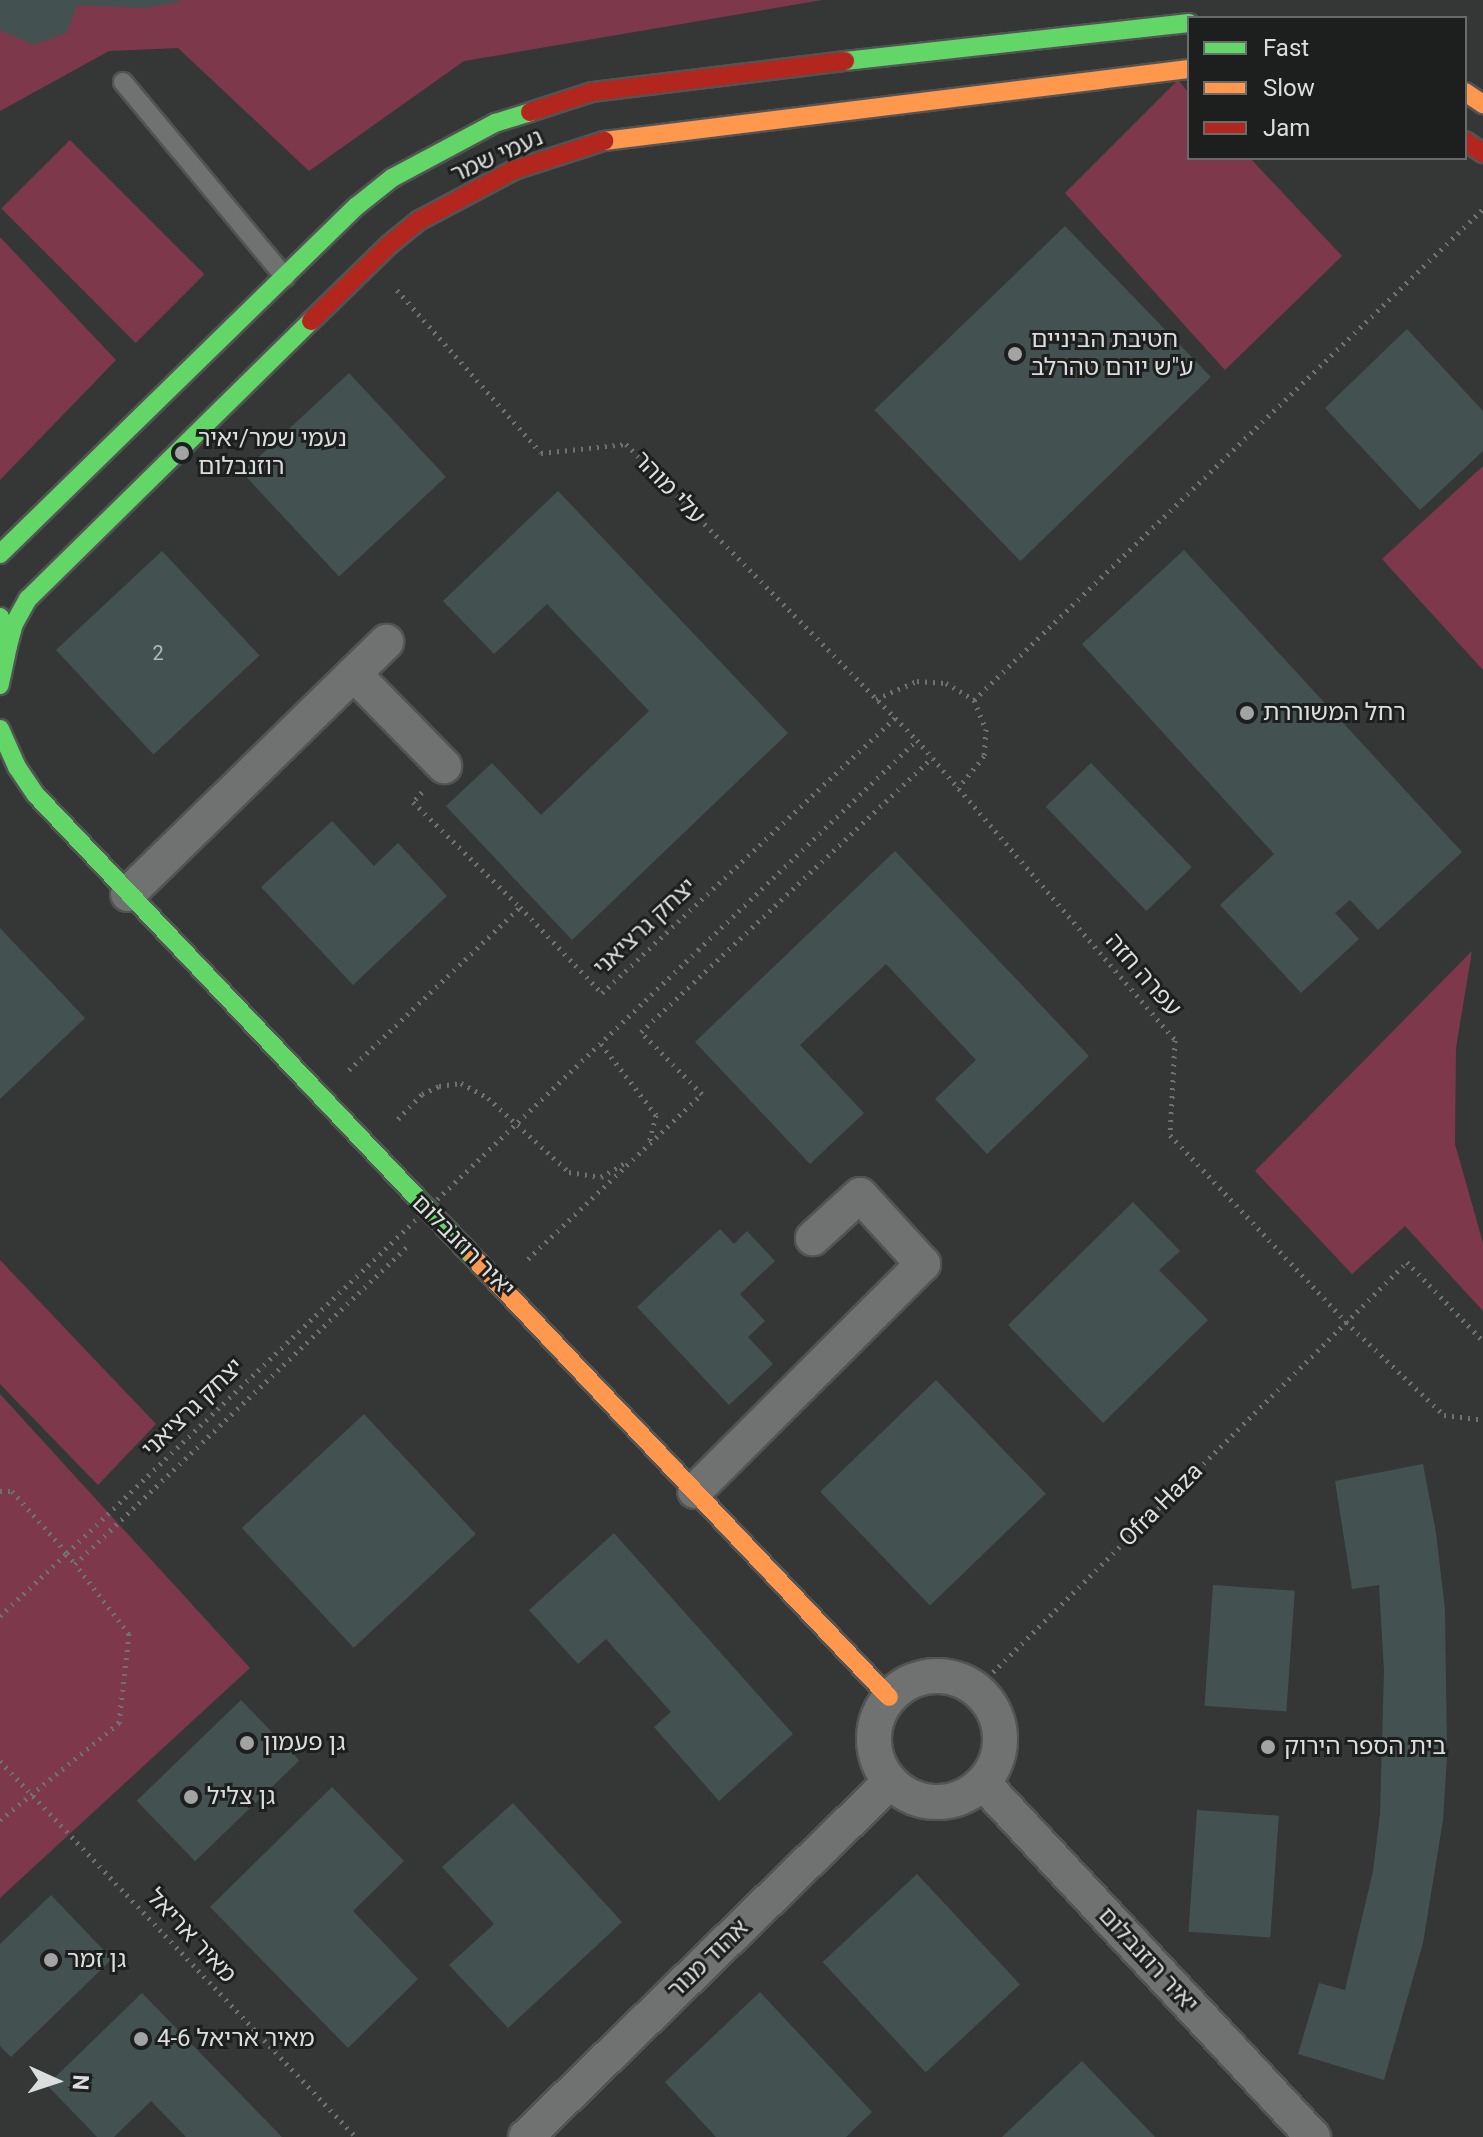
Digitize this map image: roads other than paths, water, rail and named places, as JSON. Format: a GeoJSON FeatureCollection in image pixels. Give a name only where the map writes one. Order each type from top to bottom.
{"type":"FeatureCollection","features":[{"type":"Feature","properties":{"kind":"street","name":"נעמי שמר"},"geometry":{"type":"LineString","coordinates":[[0,554],[357,206],[392,178],[495,123],[592,92],[1187,23]]}},
{"type":"Feature","properties":{"kind":"street","name":"נעמי שמר"},"geometry":{"type":"LineString","coordinates":[[0,685],[5,673],[8,646],[28,599],[372,262],[420,220],[465,195],[514,170],[602,141],[1187,69]]}},
{"type":"Feature","properties":{"kind":"street"},"geometry":{"type":"LineString","coordinates":[[0,617],[8,646]]}},
{"type":"Feature","properties":{"kind":"street"},"geometry":{"type":"LineString","coordinates":[[128,894],[386,642]]}},
{"type":"Feature","properties":{"kind":"street"},"geometry":{"type":"LineString","coordinates":[[354,674],[444,766]]}},
{"type":"Feature","properties":{"kind":"street","name":"יאיר רוזנבלום"},"geometry":{"type":"LineString","coordinates":[[0,729],[17,767],[36,795],[319,1098],[438,1217],[889,1697]]}},
{"type":"Feature","properties":{"kind":"street"},"geometry":{"type":"LineString","coordinates":[[0,768],[36,795]]}},
{"type":"Feature","properties":{"kind":"street"},"geometry":{"type":"LineString","coordinates":[[695,1491],[923,1264],[860,1195],[813,1238]]}},
{"type":"Feature","properties":{"kind":"street"},"geometry":{"type":"LineString","coordinates":[[934,1675],[956,1679],[976,1689],[991,1705],[998,1721],[1000,1743],[995,1765],[983,1783],[950,1802],[928,1802],[907,1795],[890,1782],[877,1760],[873,1738],[878,1716],[889,1697],[913,1680],[934,1675]]}},
{"type":"Feature","properties":{"kind":"street","name":"אהוד מנור"},"geometry":{"type":"LineString","coordinates":[[526,2137],[890,1782]]}},
{"type":"Feature","properties":{"kind":"street","name":"יאיר רוזנבלום"},"geometry":{"type":"LineString","coordinates":[[983,1783],[1313,2137]]}},
{"type":"Feature","properties":{"kind":"lane"},"geometry":{"type":"LineString","coordinates":[[123,82],[285,277]]}},
{"type":"Feature","properties":{"kind":"place","name":"חטיבת הביניים ע\"ש יורם טהרלב"},"geometry":{"type":"Point","coordinates":[1015,354]}},
{"type":"Feature","properties":{"kind":"place","name":"נעמי שמר/יאיר רוזנבלום"},"geometry":{"type":"Point","coordinates":[182,453]}},
{"type":"Feature","properties":{"kind":"place","name":"רחל המשוררת"},"geometry":{"type":"Point","coordinates":[1247,713]}},
{"type":"Feature","properties":{"kind":"place","name":"גן פעמון"},"geometry":{"type":"Point","coordinates":[247,1743]}},
{"type":"Feature","properties":{"kind":"place","name":"בית הספר הירוק"},"geometry":{"type":"Point","coordinates":[1268,1747]}},
{"type":"Feature","properties":{"kind":"place","name":"גן צליל"},"geometry":{"type":"Point","coordinates":[191,1797]}},
{"type":"Feature","properties":{"kind":"place","name":"גן זמר"},"geometry":{"type":"Point","coordinates":[51,1960]}},
{"type":"Feature","properties":{"kind":"place","name":"מאיר אריאל 4-6"},"geometry":{"type":"Point","coordinates":[141,2039]}}]}
